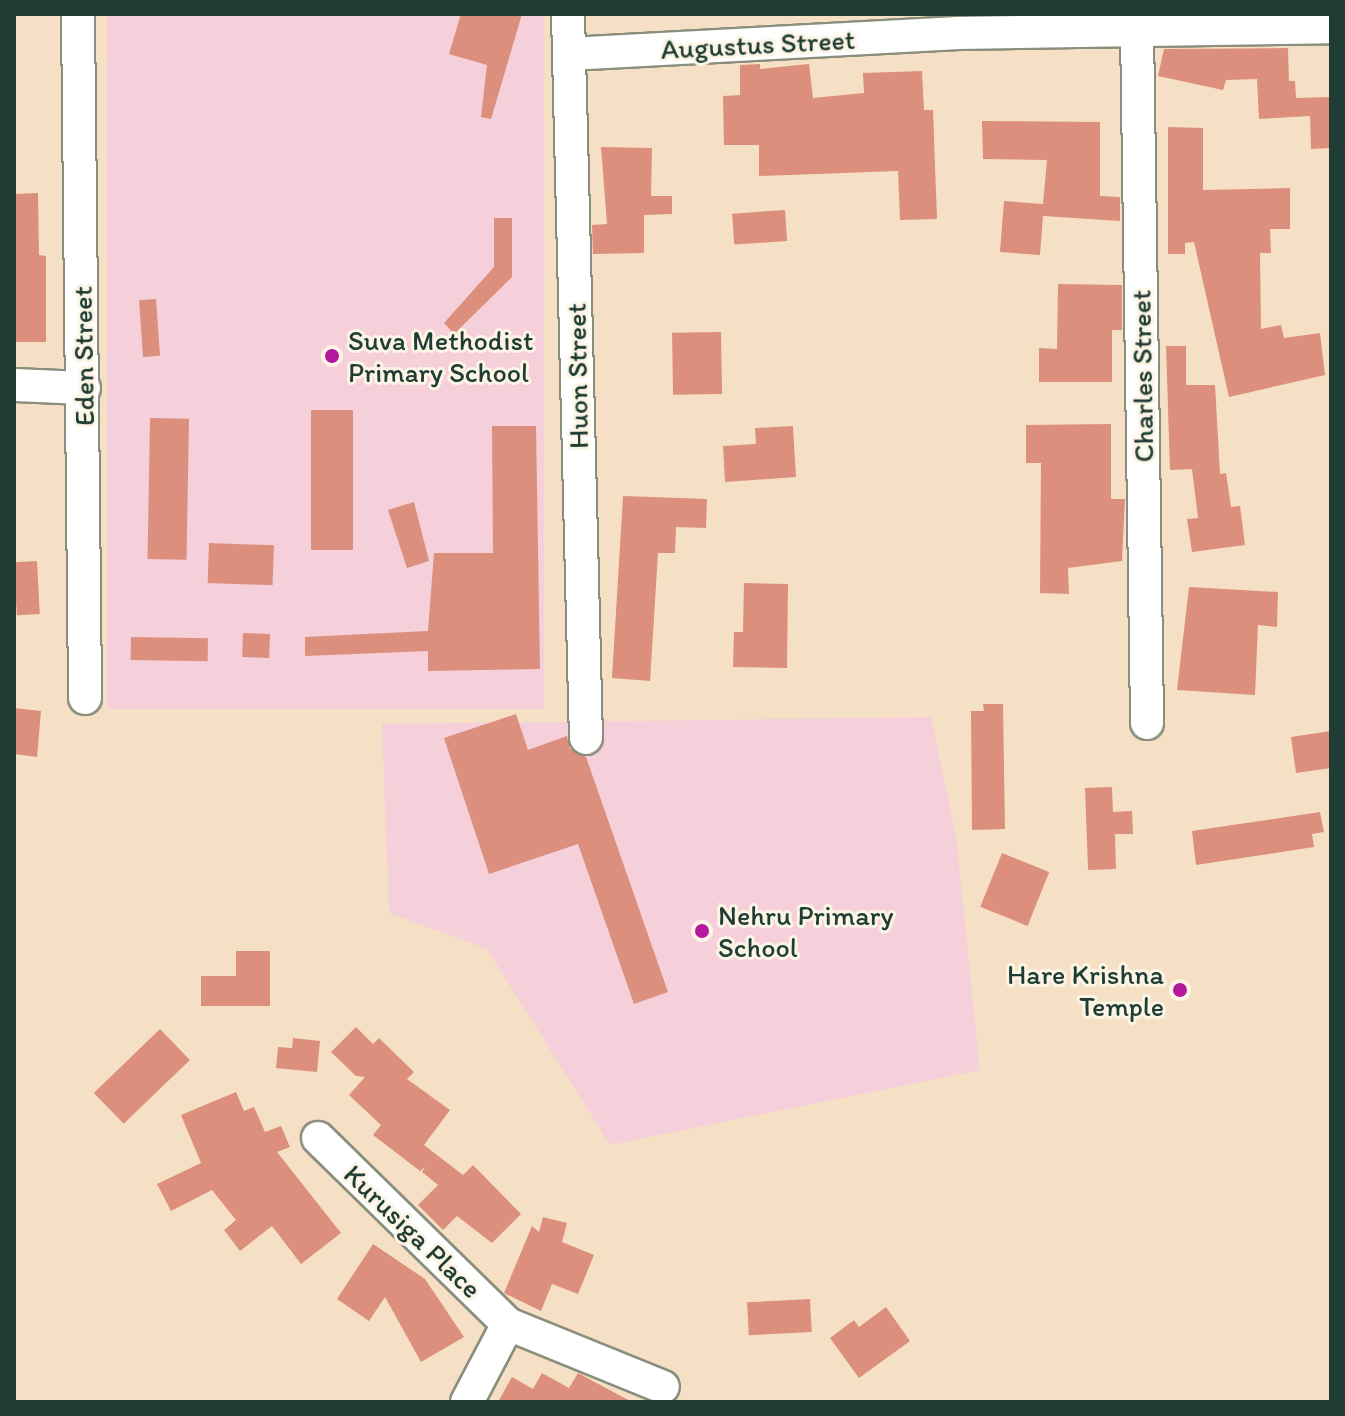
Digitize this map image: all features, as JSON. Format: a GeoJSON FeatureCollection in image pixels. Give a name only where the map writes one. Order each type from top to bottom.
{"type":"FeatureCollection","features":[{"type":"Feature","properties":{"kind":"street","name":"Eden Street"},"geometry":{"type":"LineString","coordinates":[[78,14],[85,698]]}},
{"type":"Feature","properties":{"kind":"street","name":"Huon Street"},"geometry":{"type":"LineString","coordinates":[[568,14],[586,738]]}},
{"type":"Feature","properties":{"kind":"street","name":"Augustus Street"},"geometry":{"type":"LineString","coordinates":[[569,54],[958,23],[1137,29],[1217,22],[1331,27]]}},
{"type":"Feature","properties":{"kind":"street","name":"Charles Street"},"geometry":{"type":"LineString","coordinates":[[1137,29],[1147,723]]}},
{"type":"Feature","properties":{"kind":"street"},"geometry":{"type":"LineString","coordinates":[[14,385],[84,388]]}},
{"type":"Feature","properties":{"kind":"street","name":"Kurusiga Place"},"geometry":{"type":"LineString","coordinates":[[318,1138],[508,1324]]}},
{"type":"Feature","properties":{"kind":"street"},"geometry":{"type":"LineString","coordinates":[[467,1402],[508,1324],[663,1387]]}},
{"type":"Feature","properties":{"kind":"shaded area","name":"Suva Methodist Primary School"},"geometry":{"type":"Polygon","coordinates":[[[107,14],[544,14],[544,709],[107,709],[107,14]]]}},
{"type":"Feature","properties":{"kind":"shaded area","name":"Nehru Primary School"},"geometry":{"type":"Polygon","coordinates":[[[931,717],[956,836],[980,1070],[610,1145],[487,949],[389,913],[382,724],[931,717]]]}},
{"type":"Feature","properties":{"kind":"building"},"geometry":{"type":"Polygon","coordinates":[[[461,14],[522,14],[491,119],[481,117],[487,65],[449,54],[461,14]]]}},
{"type":"Feature","properties":{"kind":"building"},"geometry":{"type":"Polygon","coordinates":[[[1288,48],[1289,81],[1295,81],[1296,98],[1331,97],[1331,148],[1311,149],[1310,116],[1259,119],[1257,79],[1226,80],[1223,90],[1158,76],[1164,49],[1288,48]]]}},
{"type":"Feature","properties":{"kind":"building"},"geometry":{"type":"Polygon","coordinates":[[[760,64],[760,69],[809,64],[813,98],[864,93],[863,73],[922,71],[924,110],[933,110],[937,219],[900,220],[898,171],[759,176],[759,145],[724,145],[723,96],[740,95],[740,65],[760,64]]]}},
{"type":"Feature","properties":{"kind":"building"},"geometry":{"type":"Polygon","coordinates":[[[982,121],[1100,122],[1100,196],[1120,197],[1120,221],[1043,216],[1040,255],[1000,252],[1004,201],[1043,204],[1047,160],[983,159],[982,121]]]}},
{"type":"Feature","properties":{"kind":"building"},"geometry":{"type":"Polygon","coordinates":[[[1168,127],[1203,128],[1203,190],[1290,188],[1290,229],[1270,229],[1271,253],[1260,253],[1261,329],[1281,325],[1284,338],[1320,333],[1325,375],[1229,397],[1194,242],[1185,243],[1185,254],[1168,254],[1168,127]]]}},
{"type":"Feature","properties":{"kind":"building"},"geometry":{"type":"Polygon","coordinates":[[[601,147],[652,148],[651,196],[672,196],[672,214],[644,215],[644,253],[593,254],[592,225],[607,224],[601,147]]]}},
{"type":"Feature","properties":{"kind":"building"},"geometry":{"type":"Polygon","coordinates":[[[38,193],[39,255],[46,256],[46,342],[14,342],[14,194],[38,193]]]}},
{"type":"Feature","properties":{"kind":"building"},"geometry":{"type":"Polygon","coordinates":[[[785,210],[787,241],[734,245],[732,214],[785,210]]]}},
{"type":"Feature","properties":{"kind":"building"},"geometry":{"type":"Polygon","coordinates":[[[494,218],[512,218],[512,277],[454,334],[444,323],[494,267],[494,218]]]}},
{"type":"Feature","properties":{"kind":"building"},"geometry":{"type":"Polygon","coordinates":[[[1058,284],[1122,285],[1122,330],[1112,330],[1112,382],[1039,382],[1039,348],[1057,349],[1058,284]]]}},
{"type":"Feature","properties":{"kind":"building"},"geometry":{"type":"Polygon","coordinates":[[[156,299],[160,356],[143,357],[139,300],[156,299]]]}},
{"type":"Feature","properties":{"kind":"building"},"geometry":{"type":"Polygon","coordinates":[[[721,332],[722,394],[673,395],[672,333],[721,332]]]}},
{"type":"Feature","properties":{"kind":"building"},"geometry":{"type":"Polygon","coordinates":[[[1166,346],[1186,346],[1186,385],[1215,385],[1220,474],[1226,473],[1231,507],[1240,506],[1245,545],[1192,552],[1187,519],[1198,518],[1192,469],[1170,470],[1166,346]]]}},
{"type":"Feature","properties":{"kind":"building"},"geometry":{"type":"Polygon","coordinates":[[[311,410],[353,410],[353,550],[311,550],[311,410]]]}},
{"type":"Feature","properties":{"kind":"building"},"geometry":{"type":"Polygon","coordinates":[[[150,418],[189,419],[187,560],[148,559],[150,418]]]}},
{"type":"Feature","properties":{"kind":"building"},"geometry":{"type":"Polygon","coordinates":[[[1111,424],[1111,499],[1125,499],[1122,561],[1068,568],[1069,594],[1040,593],[1041,463],[1026,463],[1026,425],[1111,424]]]}},
{"type":"Feature","properties":{"kind":"building"},"geometry":{"type":"Polygon","coordinates":[[[492,426],[536,426],[540,669],[428,671],[428,651],[305,656],[305,637],[428,631],[434,553],[493,553],[492,426]]]}},
{"type":"Feature","properties":{"kind":"building"},"geometry":{"type":"Polygon","coordinates":[[[793,426],[796,477],[725,482],[723,446],[756,444],[755,428],[793,426]]]}},
{"type":"Feature","properties":{"kind":"building"},"geometry":{"type":"Polygon","coordinates":[[[623,496],[707,499],[706,528],[676,527],[675,553],[658,553],[650,681],[612,678],[623,496]]]}},
{"type":"Feature","properties":{"kind":"building"},"geometry":{"type":"Polygon","coordinates":[[[414,502],[429,561],[407,568],[388,510],[414,502]]]}},
{"type":"Feature","properties":{"kind":"building"},"geometry":{"type":"Polygon","coordinates":[[[209,543],[274,545],[273,585],[208,583],[209,543]]]}},
{"type":"Feature","properties":{"kind":"building"},"geometry":{"type":"Polygon","coordinates":[[[37,561],[40,614],[17,615],[14,562],[37,561]]]}},
{"type":"Feature","properties":{"kind":"building"},"geometry":{"type":"Polygon","coordinates":[[[744,583],[788,584],[787,668],[733,667],[734,632],[743,632],[744,583]]]}},
{"type":"Feature","properties":{"kind":"building"},"geometry":{"type":"Polygon","coordinates":[[[1189,587],[1278,592],[1277,627],[1258,625],[1255,695],[1177,690],[1189,587]]]}},
{"type":"Feature","properties":{"kind":"building"},"geometry":{"type":"Polygon","coordinates":[[[243,633],[270,634],[269,658],[242,657],[243,633]]]}},
{"type":"Feature","properties":{"kind":"building"},"geometry":{"type":"Polygon","coordinates":[[[131,637],[208,638],[208,661],[131,660],[131,637]]]}},
{"type":"Feature","properties":{"kind":"building"},"geometry":{"type":"Polygon","coordinates":[[[983,704],[1003,704],[1005,829],[972,830],[971,711],[984,711],[983,704]]]}},
{"type":"Feature","properties":{"kind":"building"},"geometry":{"type":"Polygon","coordinates":[[[14,708],[41,711],[37,757],[14,754],[14,708]]]}},
{"type":"Feature","properties":{"kind":"building"},"geometry":{"type":"Polygon","coordinates":[[[516,714],[528,750],[567,736],[570,749],[586,757],[668,992],[634,1004],[578,844],[489,874],[444,738],[516,714]]]}},
{"type":"Feature","properties":{"kind":"building"},"geometry":{"type":"Polygon","coordinates":[[[1331,731],[1331,768],[1296,773],[1291,737],[1331,731]]]}},
{"type":"Feature","properties":{"kind":"building"},"geometry":{"type":"Polygon","coordinates":[[[1112,787],[1113,812],[1132,811],[1133,834],[1115,834],[1116,869],[1088,870],[1085,788],[1112,787]]]}},
{"type":"Feature","properties":{"kind":"building"},"geometry":{"type":"Polygon","coordinates":[[[1320,812],[1324,832],[1312,834],[1314,847],[1196,865],[1192,831],[1320,812]]]}},
{"type":"Feature","properties":{"kind":"building"},"geometry":{"type":"Polygon","coordinates":[[[1002,853],[1049,872],[1028,926],[980,907],[1002,853]]]}},
{"type":"Feature","properties":{"kind":"building"},"geometry":{"type":"Polygon","coordinates":[[[236,951],[270,951],[270,1006],[201,1006],[201,976],[236,976],[236,951]]]}},
{"type":"Feature","properties":{"kind":"building"},"geometry":{"type":"Polygon","coordinates":[[[356,1027],[373,1044],[379,1038],[414,1072],[407,1079],[450,1110],[424,1145],[463,1175],[473,1165],[521,1214],[492,1243],[457,1216],[443,1230],[418,1205],[438,1185],[422,1172],[425,1167],[420,1171],[373,1135],[381,1125],[349,1095],[365,1077],[356,1076],[331,1052],[356,1027]]]}},
{"type":"Feature","properties":{"kind":"building"},"geometry":{"type":"Polygon","coordinates":[[[160,1029],[190,1060],[124,1124],[94,1093],[160,1029]]]}},
{"type":"Feature","properties":{"kind":"building"},"geometry":{"type":"Polygon","coordinates":[[[293,1038],[320,1041],[317,1072],[276,1068],[278,1047],[292,1048],[293,1038]]]}},
{"type":"Feature","properties":{"kind":"building"},"geometry":{"type":"Polygon","coordinates":[[[236,1092],[244,1111],[254,1107],[265,1132],[281,1126],[290,1147],[277,1152],[341,1233],[301,1264],[272,1226],[240,1251],[224,1230],[236,1220],[212,1190],[171,1211],[157,1184],[201,1163],[181,1115],[236,1092]]]}},
{"type":"Feature","properties":{"kind":"building"},"geometry":{"type":"Polygon","coordinates":[[[543,1217],[567,1223],[562,1242],[594,1255],[578,1294],[552,1284],[541,1311],[504,1293],[532,1226],[539,1232],[543,1217]]]}},
{"type":"Feature","properties":{"kind":"building"},"geometry":{"type":"Polygon","coordinates":[[[373,1244],[425,1279],[464,1337],[421,1362],[385,1297],[369,1321],[337,1299],[373,1244]]]}},
{"type":"Feature","properties":{"kind":"building"},"geometry":{"type":"Polygon","coordinates":[[[810,1299],[812,1332],[749,1335],[747,1302],[810,1299]]]}},
{"type":"Feature","properties":{"kind":"building"},"geometry":{"type":"Polygon","coordinates":[[[886,1307],[910,1341],[859,1378],[830,1338],[854,1320],[859,1327],[886,1307]]]}},
{"type":"Feature","properties":{"kind":"building"},"geometry":{"type":"Polygon","coordinates":[[[542,1373],[569,1388],[578,1373],[632,1402],[498,1402],[512,1377],[533,1389],[542,1373]]]}},
{"type":"Feature","properties":{"kind":"place","name":"Suva Methodist Primary School"},"geometry":{"type":"Point","coordinates":[332,356]}},
{"type":"Feature","properties":{"kind":"place","name":"Nehru Primary School"},"geometry":{"type":"Point","coordinates":[702,931]}},
{"type":"Feature","properties":{"kind":"place","name":"Hare Krishna Temple"},"geometry":{"type":"Point","coordinates":[1180,990]}}]}
